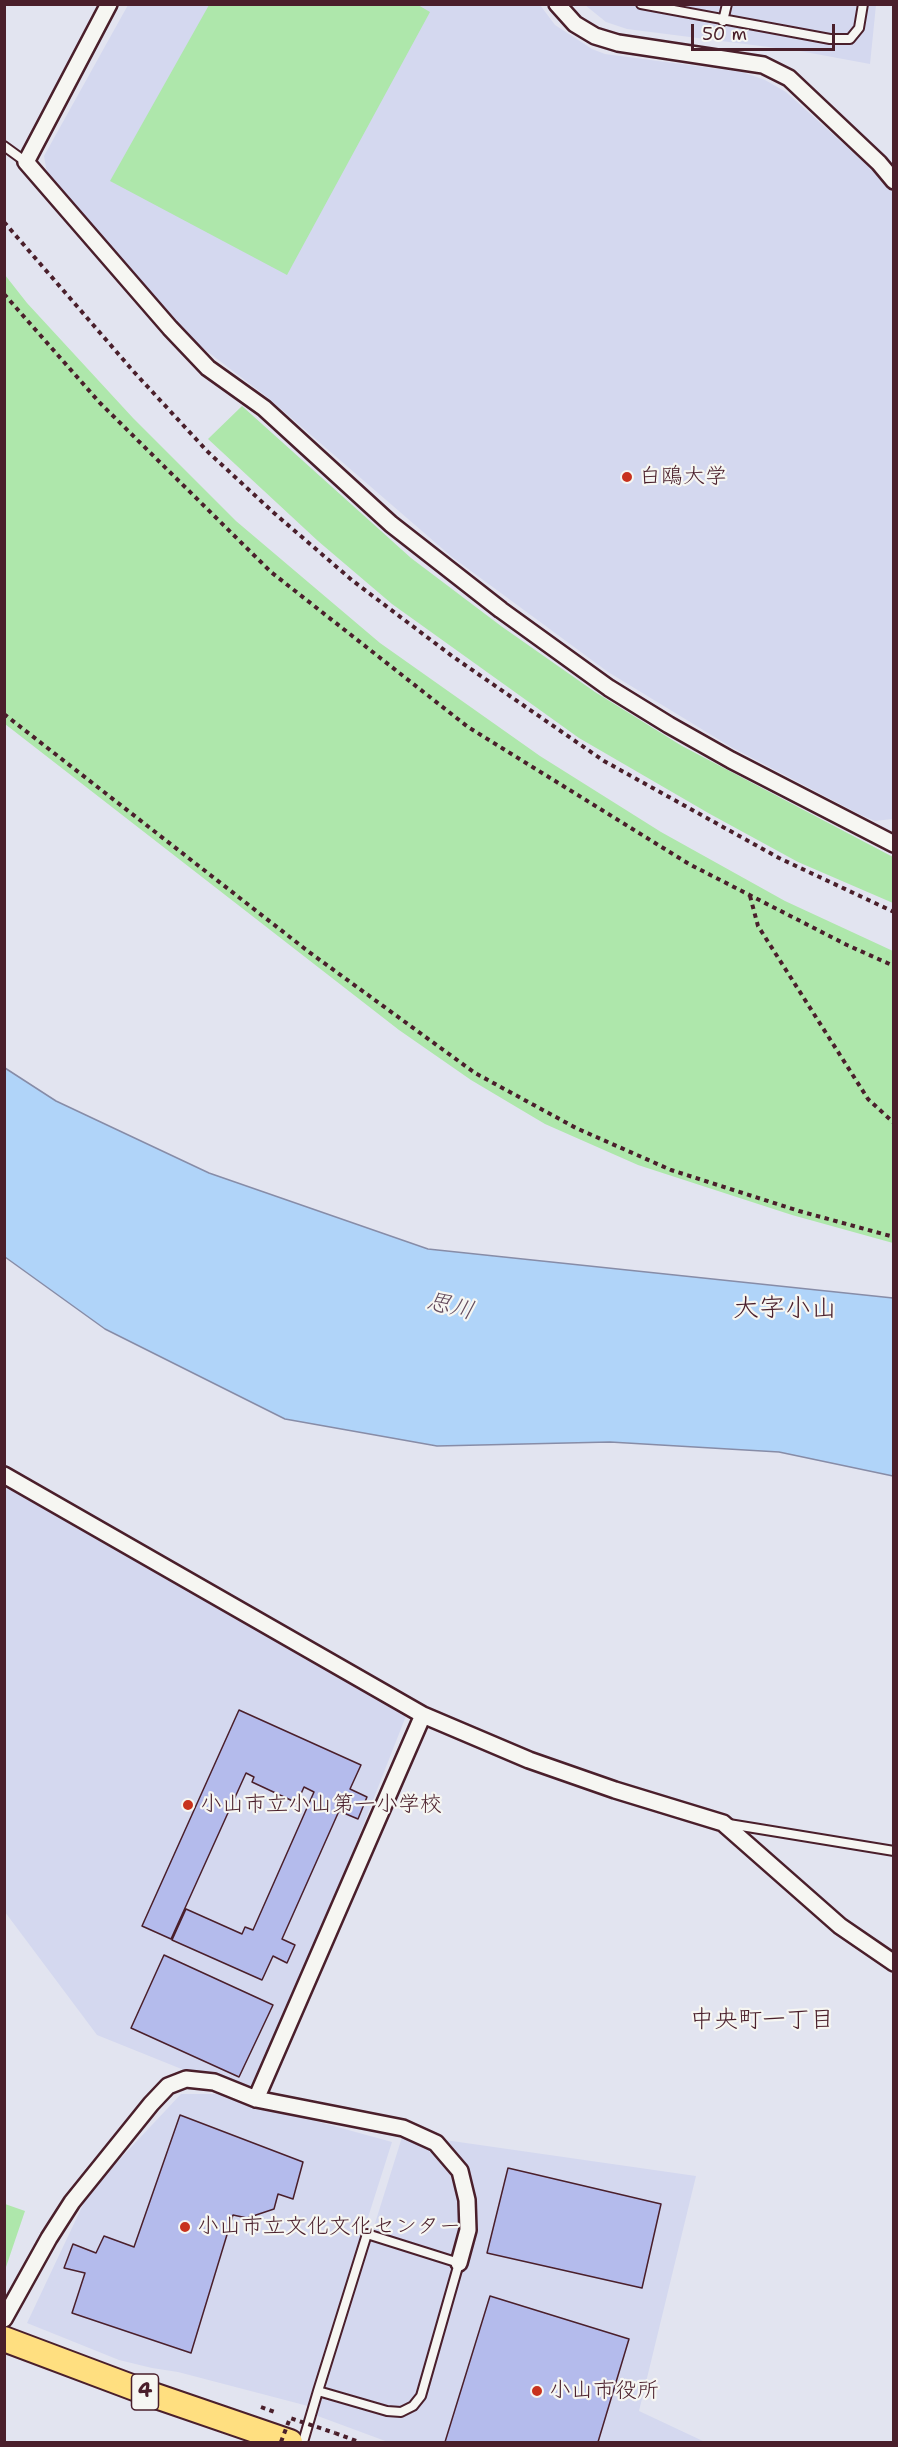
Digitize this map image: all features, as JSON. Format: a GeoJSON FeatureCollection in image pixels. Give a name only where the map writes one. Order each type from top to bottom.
{"type":"FeatureCollection","features":[{"type":"Feature","properties":{"kind":"highway","name":"4"},"geometry":{"type":"LineString","coordinates":[[4,2339],[153,2395],[289,2442]]}},
{"type":"Feature","properties":{"kind":"street"},"geometry":{"type":"LineString","coordinates":[[109,4],[26,162],[170,328],[208,368],[264,408],[391,524],[501,610],[609,688],[731,760],[894,844]]}},
{"type":"Feature","properties":{"kind":"street"},"geometry":{"type":"LineString","coordinates":[[558,5],[575,24],[596,36],[618,43],[763,65],[789,78],[879,163],[894,181]]}},
{"type":"Feature","properties":{"kind":"street"},"geometry":{"type":"LineString","coordinates":[[4,1475],[423,1715],[529,1760],[615,1790],[723,1823],[840,1926],[894,1963]]}},
{"type":"Feature","properties":{"kind":"street"},"geometry":{"type":"LineString","coordinates":[[256,2099],[423,1715]]}},
{"type":"Feature","properties":{"kind":"street"},"geometry":{"type":"LineString","coordinates":[[4,2319],[72,2202],[168,2086],[186,2079],[214,2082],[256,2099],[403,2128],[436,2143],[460,2171],[467,2200],[468,2230],[459,2263]]}},
{"type":"Feature","properties":{"kind":"lane"},"geometry":{"type":"LineString","coordinates":[[641,4],[668,7],[723,21],[830,39],[850,39],[860,28],[862,4]]}},
{"type":"Feature","properties":{"kind":"lane"},"geometry":{"type":"LineString","coordinates":[[723,21],[727,4]]}},
{"type":"Feature","properties":{"kind":"lane"},"geometry":{"type":"LineString","coordinates":[[4,146],[26,162]]}},
{"type":"Feature","properties":{"kind":"lane"},"geometry":{"type":"LineString","coordinates":[[723,1823],[894,1851]]}},
{"type":"Feature","properties":{"kind":"lane"},"geometry":{"type":"LineString","coordinates":[[289,2442],[318,2391],[367,2234],[459,2263],[421,2396],[413,2406],[401,2412],[387,2411],[318,2391]]}},
{"type":"Feature","properties":{"kind":"path"},"geometry":{"type":"LineString","coordinates":[[4,222],[134,372],[208,452],[353,581],[452,656],[604,761],[778,858],[894,912]]}},
{"type":"Feature","properties":{"kind":"path"},"geometry":{"type":"LineString","coordinates":[[4,294],[100,403],[271,572],[468,727],[689,864],[847,945],[894,966]]}},
{"type":"Feature","properties":{"kind":"path"},"geometry":{"type":"LineString","coordinates":[[4,714],[309,952],[475,1073],[576,1128],[671,1170],[800,1211],[894,1237]]}},
{"type":"Feature","properties":{"kind":"path"},"geometry":{"type":"LineString","coordinates":[[750,896],[758,926],[868,1099],[894,1123]]}},
{"type":"Feature","properties":{"kind":"path"},"geometry":{"type":"LineString","coordinates":[[289,2442],[290,2418],[359,2442]]}},
{"type":"Feature","properties":{"kind":"shaded area","name":"白鴎大学"},"geometry":{"type":"Polygon","coordinates":[[[128,5],[540,5],[555,25],[592,49],[605,54],[742,72],[765,80],[786,92],[876,173],[893,193],[894,812],[892,819],[875,821],[859,814],[731,747],[608,672],[452,557],[267,397],[191,339],[47,173],[44,156],[128,5]]]}},
{"type":"Feature","properties":{"kind":"shaded area"},"geometry":{"type":"Polygon","coordinates":[[[585,5],[876,5],[870,64],[800,51],[627,29],[606,22],[585,5]]]}},
{"type":"Feature","properties":{"kind":"shaded area","name":"小山市立小山第一小学校"},"geometry":{"type":"Polygon","coordinates":[[[5,1470],[413,1698],[256,2099],[97,2035],[5,1912],[5,1470]]]}},
{"type":"Feature","properties":{"kind":"shaded area"},"geometry":{"type":"Polygon","coordinates":[[[181,2094],[217,2094],[392,2142],[308,2406],[178,2372],[119,2360],[27,2323],[89,2192],[181,2094]]]}},
{"type":"Feature","properties":{"kind":"shaded area"},"geometry":{"type":"Polygon","coordinates":[[[403,2134],[696,2176],[639,2411],[705,2442],[388,2442],[315,2415],[403,2134]]]}},
{"type":"Feature","properties":{"kind":"green space"},"geometry":{"type":"Polygon","coordinates":[[[209,5],[418,5],[430,12],[287,275],[110,181],[209,5]]]}},
{"type":"Feature","properties":{"kind":"green space"},"geometry":{"type":"Polygon","coordinates":[[[5,275],[27,303],[133,418],[236,521],[380,643],[540,756],[661,832],[785,901],[893,951],[893,1243],[792,1215],[638,1165],[545,1124],[471,1080],[399,1030],[5,724],[5,275]]]}},
{"type":"Feature","properties":{"kind":"green space"},"geometry":{"type":"Polygon","coordinates":[[[242,406],[411,558],[501,626],[595,692],[682,746],[893,857],[893,903],[798,862],[579,738],[392,604],[318,541],[208,439],[242,406]]]}},
{"type":"Feature","properties":{"kind":"green space"},"geometry":{"type":"Polygon","coordinates":[[[5,2204],[25,2211],[4,2270],[5,2204]]]}},
{"type":"Feature","properties":{"kind":"water","name":"思川"},"geometry":{"type":"Polygon","coordinates":[[[5,1068],[56,1101],[209,1173],[428,1249],[893,1298],[893,1476],[779,1452],[610,1442],[437,1446],[285,1419],[105,1329],[5,1257],[5,1068]]]}},
{"type":"Feature","properties":{"kind":"building"},"geometry":{"type":"Polygon","coordinates":[[[239,1710],[361,1765],[350,1789],[367,1797],[358,1819],[339,1811],[282,1939],[295,1945],[287,1963],[273,1956],[262,1980],[172,1940],[186,1909],[242,1934],[245,1927],[253,1930],[314,1792],[304,1787],[297,1803],[252,1782],[254,1777],[246,1773],[171,1939],[142,1926],[239,1710]]]}},
{"type":"Feature","properties":{"kind":"building"},"geometry":{"type":"Polygon","coordinates":[[[164,1955],[273,2005],[239,2077],[131,2028],[164,1955]]]}},
{"type":"Feature","properties":{"kind":"building","name":"小山市立文化文化センター"},"geometry":{"type":"Polygon","coordinates":[[[180,2115],[303,2162],[293,2199],[278,2194],[274,2209],[247,2218],[233,2215],[191,2353],[72,2313],[85,2273],[64,2268],[73,2244],[96,2253],[104,2236],[134,2247],[180,2115]]]}},
{"type":"Feature","properties":{"kind":"building"},"geometry":{"type":"Polygon","coordinates":[[[508,2168],[661,2204],[642,2288],[487,2253],[508,2168]]]}},
{"type":"Feature","properties":{"kind":"building","name":"小山市役所"},"geometry":{"type":"Polygon","coordinates":[[[490,2296],[629,2339],[598,2442],[445,2442],[490,2296]]]}},
{"type":"Feature","properties":{"kind":"place","name":"白鴎大学"},"geometry":{"type":"Point","coordinates":[627,477]}},
{"type":"Feature","properties":{"kind":"place","name":"小山市立小山第一小学校"},"geometry":{"type":"Point","coordinates":[188,1805]}},
{"type":"Feature","properties":{"kind":"place","name":"小山市立文化文化センター"},"geometry":{"type":"Point","coordinates":[185,2227]}},
{"type":"Feature","properties":{"kind":"place","name":"小山市役所"},"geometry":{"type":"Point","coordinates":[537,2391]}},
{"type":"Feature","properties":{"kind":"district","name":"大字小山"},"geometry":{"type":"Point","coordinates":[785,1309]}},
{"type":"Feature","properties":{"kind":"district","name":"中央町一丁目"},"geometry":{"type":"Point","coordinates":[762,2021]}}]}
